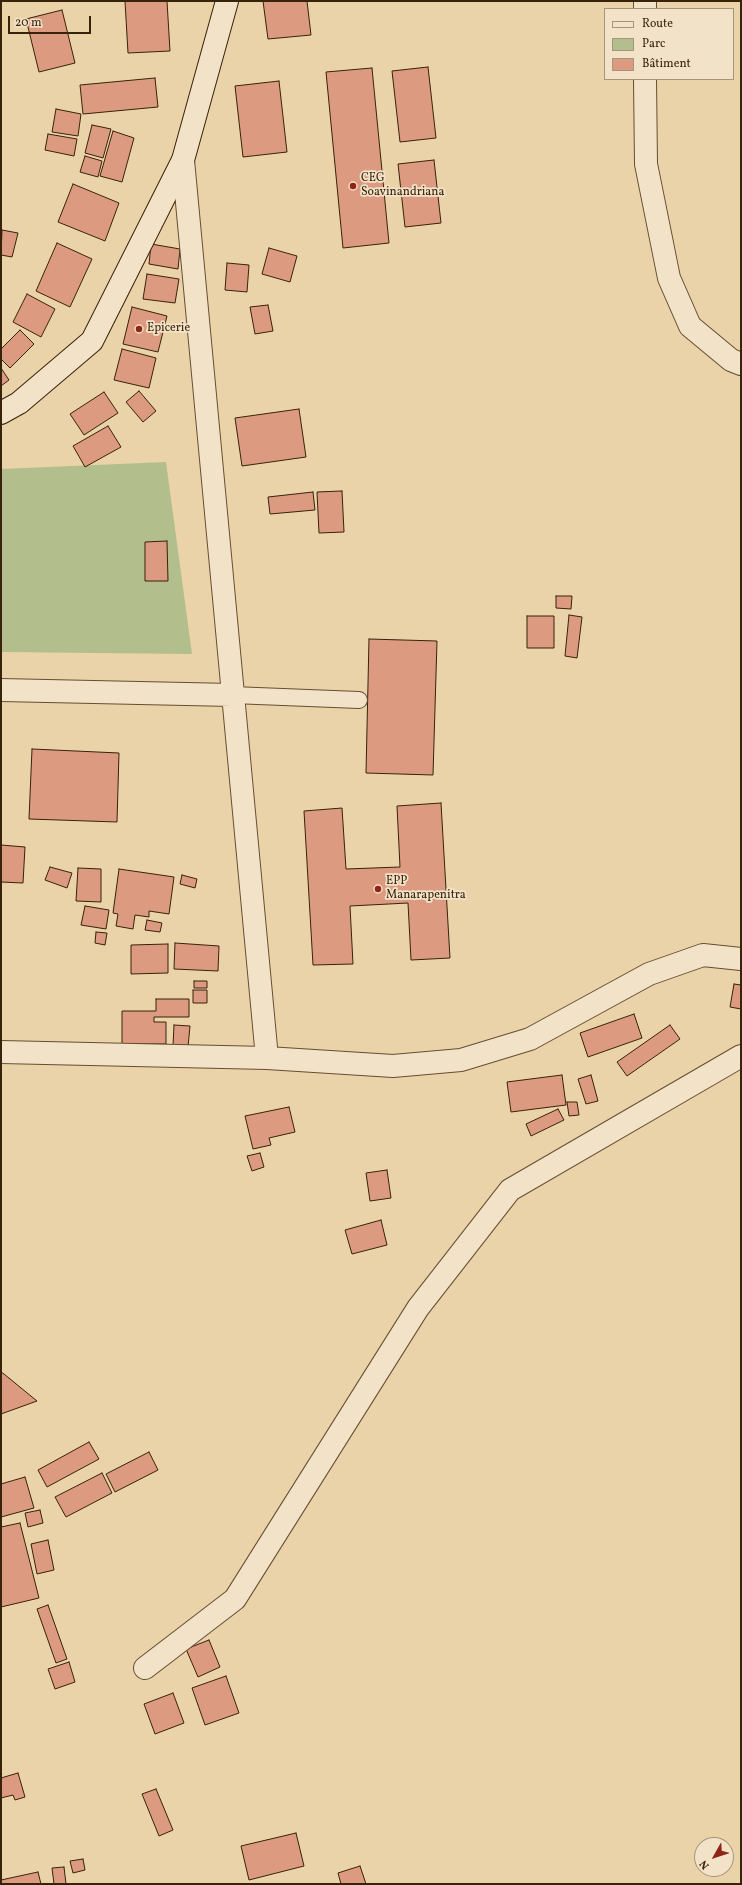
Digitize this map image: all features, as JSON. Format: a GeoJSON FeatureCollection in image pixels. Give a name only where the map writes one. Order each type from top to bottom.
{"type":"FeatureCollection","features":[{"type":"Feature","properties":{"kind":"street"},"geometry":{"type":"LineString","coordinates":[[1,413],[19,403],[92,342],[183,160],[227,1]]}},
{"type":"Feature","properties":{"kind":"street"},"geometry":{"type":"LineString","coordinates":[[645,80],[646,164],[669,278],[690,326],[731,360],[741,364]]}},
{"type":"Feature","properties":{"kind":"street"},"geometry":{"type":"LineString","coordinates":[[183,160],[267,1058]]}},
{"type":"Feature","properties":{"kind":"street"},"geometry":{"type":"LineString","coordinates":[[1,690],[232,695]]}},
{"type":"Feature","properties":{"kind":"street"},"geometry":{"type":"LineString","coordinates":[[1,1052],[267,1058],[393,1066],[461,1060],[530,1039],[649,974],[703,955],[741,959]]}},
{"type":"Feature","properties":{"kind":"street"},"geometry":{"type":"LineString","coordinates":[[145,1668],[235,1599],[418,1308],[510,1190],[741,1056]]}},
{"type":"Feature","properties":{"kind":"lane"},"geometry":{"type":"LineString","coordinates":[[232,695],[359,700]]}},
{"type":"Feature","properties":{"kind":"green space"},"geometry":{"type":"Polygon","coordinates":[[[166,462],[192,654],[1,652],[1,469],[166,462]]]}},
{"type":"Feature","properties":{"kind":"building"},"geometry":{"type":"Polygon","coordinates":[[[125,1],[167,1],[170,51],[128,53],[125,1]]]}},
{"type":"Feature","properties":{"kind":"building"},"geometry":{"type":"Polygon","coordinates":[[[263,1],[307,1],[311,35],[268,39],[263,1]]]}},
{"type":"Feature","properties":{"kind":"building"},"geometry":{"type":"Polygon","coordinates":[[[62,10],[75,63],[39,72],[26,19],[62,10]]]}},
{"type":"Feature","properties":{"kind":"building"},"geometry":{"type":"Polygon","coordinates":[[[428,67],[436,138],[400,142],[392,71],[428,67]]]}},
{"type":"Feature","properties":{"kind":"building"},"geometry":{"type":"Polygon","coordinates":[[[372,68],[389,243],[343,248],[326,72],[372,68]]]}},
{"type":"Feature","properties":{"kind":"building"},"geometry":{"type":"Polygon","coordinates":[[[155,78],[158,107],[83,114],[80,85],[155,78]]]}},
{"type":"Feature","properties":{"kind":"building"},"geometry":{"type":"Polygon","coordinates":[[[279,81],[287,152],[243,157],[235,86],[279,81]]]}},
{"type":"Feature","properties":{"kind":"building"},"geometry":{"type":"Polygon","coordinates":[[[56,109],[81,114],[78,136],[52,132],[56,109]]]}},
{"type":"Feature","properties":{"kind":"building"},"geometry":{"type":"Polygon","coordinates":[[[92,125],[111,129],[103,158],[85,153],[92,125]]]}},
{"type":"Feature","properties":{"kind":"building"},"geometry":{"type":"Polygon","coordinates":[[[113,131],[134,138],[122,182],[100,176],[113,131]]]}},
{"type":"Feature","properties":{"kind":"building"},"geometry":{"type":"Polygon","coordinates":[[[48,134],[77,139],[74,156],[45,150],[48,134]]]}},
{"type":"Feature","properties":{"kind":"building"},"geometry":{"type":"Polygon","coordinates":[[[85,156],[102,161],[98,177],[80,172],[85,156]]]}},
{"type":"Feature","properties":{"kind":"building"},"geometry":{"type":"Polygon","coordinates":[[[434,160],[441,223],[405,227],[398,164],[434,160]]]}},
{"type":"Feature","properties":{"kind":"building"},"geometry":{"type":"Polygon","coordinates":[[[73,184],[119,203],[105,241],[58,222],[73,184]]]}},
{"type":"Feature","properties":{"kind":"building"},"geometry":{"type":"Polygon","coordinates":[[[2,230],[18,233],[12,257],[1,255],[2,230]]]}},
{"type":"Feature","properties":{"kind":"building"},"geometry":{"type":"Polygon","coordinates":[[[57,243],[92,259],[70,307],[36,291],[57,243]]]}},
{"type":"Feature","properties":{"kind":"building"},"geometry":{"type":"Polygon","coordinates":[[[151,244],[180,249],[178,269],[149,264],[151,244]]]}},
{"type":"Feature","properties":{"kind":"building"},"geometry":{"type":"Polygon","coordinates":[[[269,248],[297,256],[290,282],[262,274],[269,248]]]}},
{"type":"Feature","properties":{"kind":"building"},"geometry":{"type":"Polygon","coordinates":[[[227,263],[249,265],[247,292],[225,290],[227,263]]]}},
{"type":"Feature","properties":{"kind":"building"},"geometry":{"type":"Polygon","coordinates":[[[147,274],[179,279],[175,303],[143,299],[147,274]]]}},
{"type":"Feature","properties":{"kind":"building"},"geometry":{"type":"Polygon","coordinates":[[[27,294],[55,309],[41,337],[13,322],[27,294]]]}},
{"type":"Feature","properties":{"kind":"building"},"geometry":{"type":"Polygon","coordinates":[[[268,305],[273,331],[255,334],[250,307],[268,305]]]}},
{"type":"Feature","properties":{"kind":"building"},"geometry":{"type":"Polygon","coordinates":[[[132,307],[167,316],[158,352],[123,344],[132,307]]]}},
{"type":"Feature","properties":{"kind":"building"},"geometry":{"type":"Polygon","coordinates":[[[20,330],[34,344],[10,368],[1,359],[1,349],[20,330]]]}},
{"type":"Feature","properties":{"kind":"building"},"geometry":{"type":"Polygon","coordinates":[[[122,349],[156,358],[149,388],[114,380],[122,349]]]}},
{"type":"Feature","properties":{"kind":"building"},"geometry":{"type":"Polygon","coordinates":[[[1,368],[9,380],[1,386],[1,368]]]}},
{"type":"Feature","properties":{"kind":"building"},"geometry":{"type":"Polygon","coordinates":[[[139,391],[156,411],[143,422],[126,402],[139,391]]]}},
{"type":"Feature","properties":{"kind":"building"},"geometry":{"type":"Polygon","coordinates":[[[104,392],[118,413],[84,435],[70,414],[104,392]]]}},
{"type":"Feature","properties":{"kind":"building"},"geometry":{"type":"Polygon","coordinates":[[[299,409],[306,457],[242,466],[235,418],[299,409]]]}},
{"type":"Feature","properties":{"kind":"building"},"geometry":{"type":"Polygon","coordinates":[[[108,426],[121,447],[85,467],[73,446],[108,426]]]}},
{"type":"Feature","properties":{"kind":"building"},"geometry":{"type":"Polygon","coordinates":[[[342,491],[344,532],[319,533],[317,492],[342,491]]]}},
{"type":"Feature","properties":{"kind":"building"},"geometry":{"type":"Polygon","coordinates":[[[313,492],[315,510],[270,514],[268,497],[313,492]]]}},
{"type":"Feature","properties":{"kind":"building"},"geometry":{"type":"Polygon","coordinates":[[[167,541],[168,581],[145,581],[145,542],[167,541]]]}},
{"type":"Feature","properties":{"kind":"building"},"geometry":{"type":"Polygon","coordinates":[[[556,596],[572,596],[571,609],[556,608],[556,596]]]}},
{"type":"Feature","properties":{"kind":"building"},"geometry":{"type":"Polygon","coordinates":[[[569,615],[582,617],[577,658],[565,656],[569,615]]]}},
{"type":"Feature","properties":{"kind":"building"},"geometry":{"type":"Polygon","coordinates":[[[527,616],[554,616],[554,648],[527,648],[527,616]]]}},
{"type":"Feature","properties":{"kind":"building"},"geometry":{"type":"Polygon","coordinates":[[[369,639],[437,641],[433,775],[366,773],[369,639]]]}},
{"type":"Feature","properties":{"kind":"building"},"geometry":{"type":"Polygon","coordinates":[[[32,749],[119,753],[117,822],[29,819],[32,749]]]}},
{"type":"Feature","properties":{"kind":"building"},"geometry":{"type":"Polygon","coordinates":[[[441,803],[450,958],[411,960],[408,903],[350,906],[353,964],[313,965],[304,811],[342,808],[346,869],[400,867],[397,806],[441,803]]]}},
{"type":"Feature","properties":{"kind":"building"},"geometry":{"type":"Polygon","coordinates":[[[1,845],[25,847],[23,883],[1,882],[1,845]]]}},
{"type":"Feature","properties":{"kind":"building"},"geometry":{"type":"Polygon","coordinates":[[[50,867],[72,873],[67,888],[45,880],[50,867]]]}},
{"type":"Feature","properties":{"kind":"building"},"geometry":{"type":"Polygon","coordinates":[[[78,868],[101,869],[101,902],[76,901],[78,868]]]}},
{"type":"Feature","properties":{"kind":"building"},"geometry":{"type":"Polygon","coordinates":[[[119,869],[174,877],[169,914],[149,911],[149,917],[135,915],[133,929],[116,926],[118,914],[113,913],[119,869]]]}},
{"type":"Feature","properties":{"kind":"building"},"geometry":{"type":"Polygon","coordinates":[[[182,875],[197,879],[195,888],[180,884],[182,875]]]}},
{"type":"Feature","properties":{"kind":"building"},"geometry":{"type":"Polygon","coordinates":[[[85,906],[109,910],[106,929],[81,925],[85,906]]]}},
{"type":"Feature","properties":{"kind":"building"},"geometry":{"type":"Polygon","coordinates":[[[147,920],[162,923],[160,932],[145,930],[147,920]]]}},
{"type":"Feature","properties":{"kind":"building"},"geometry":{"type":"Polygon","coordinates":[[[96,932],[107,933],[105,945],[95,943],[96,932]]]}},
{"type":"Feature","properties":{"kind":"building"},"geometry":{"type":"Polygon","coordinates":[[[175,943],[219,946],[218,971],[174,969],[175,943]]]}},
{"type":"Feature","properties":{"kind":"building"},"geometry":{"type":"Polygon","coordinates":[[[168,944],[168,973],[131,974],[131,945],[168,944]]]}},
{"type":"Feature","properties":{"kind":"building"},"geometry":{"type":"Polygon","coordinates":[[[194,981],[207,981],[207,988],[194,988],[194,981]]]}},
{"type":"Feature","properties":{"kind":"building"},"geometry":{"type":"Polygon","coordinates":[[[734,984],[741,985],[741,1009],[730,1007],[734,984]]]}},
{"type":"Feature","properties":{"kind":"building"},"geometry":{"type":"Polygon","coordinates":[[[193,990],[207,990],[207,1003],[193,1003],[193,990]]]}},
{"type":"Feature","properties":{"kind":"building"},"geometry":{"type":"Polygon","coordinates":[[[156,999],[189,999],[189,1017],[154,1017],[154,1022],[166,1022],[166,1044],[122,1044],[122,1011],[156,1011],[156,999]]]}},
{"type":"Feature","properties":{"kind":"building"},"geometry":{"type":"Polygon","coordinates":[[[634,1014],[642,1038],[588,1057],[580,1033],[634,1014]]]}},
{"type":"Feature","properties":{"kind":"building"},"geometry":{"type":"Polygon","coordinates":[[[174,1025],[190,1026],[188,1047],[173,1046],[174,1025]]]}},
{"type":"Feature","properties":{"kind":"building"},"geometry":{"type":"Polygon","coordinates":[[[670,1025],[680,1039],[627,1076],[617,1062],[670,1025]]]}},
{"type":"Feature","properties":{"kind":"building"},"geometry":{"type":"Polygon","coordinates":[[[562,1075],[566,1105],[511,1112],[507,1082],[562,1075]]]}},
{"type":"Feature","properties":{"kind":"building"},"geometry":{"type":"Polygon","coordinates":[[[591,1075],[598,1101],[586,1104],[578,1079],[591,1075]]]}},
{"type":"Feature","properties":{"kind":"building"},"geometry":{"type":"Polygon","coordinates":[[[567,1102],[577,1102],[579,1115],[569,1116],[567,1102]]]}},
{"type":"Feature","properties":{"kind":"building"},"geometry":{"type":"Polygon","coordinates":[[[289,1107],[295,1132],[269,1138],[271,1145],[253,1149],[245,1116],[289,1107]]]}},
{"type":"Feature","properties":{"kind":"building"},"geometry":{"type":"Polygon","coordinates":[[[558,1109],[564,1120],[531,1136],[526,1124],[558,1109]]]}},
{"type":"Feature","properties":{"kind":"building"},"geometry":{"type":"Polygon","coordinates":[[[260,1153],[264,1167],[252,1171],[247,1156],[260,1153]]]}},
{"type":"Feature","properties":{"kind":"building"},"geometry":{"type":"Polygon","coordinates":[[[387,1170],[391,1198],[370,1201],[366,1173],[387,1170]]]}},
{"type":"Feature","properties":{"kind":"building"},"geometry":{"type":"Polygon","coordinates":[[[381,1220],[387,1245],[352,1254],[345,1230],[381,1220]]]}},
{"type":"Feature","properties":{"kind":"building"},"geometry":{"type":"Polygon","coordinates":[[[1,1372],[4,1374],[37,1401],[1,1414],[1,1372]]]}},
{"type":"Feature","properties":{"kind":"building"},"geometry":{"type":"Polygon","coordinates":[[[89,1442],[99,1459],[47,1487],[38,1470],[89,1442]]]}},
{"type":"Feature","properties":{"kind":"building"},"geometry":{"type":"Polygon","coordinates":[[[149,1452],[158,1470],[115,1492],[106,1474],[149,1452]]]}},
{"type":"Feature","properties":{"kind":"building"},"geometry":{"type":"Polygon","coordinates":[[[102,1473],[112,1493],[66,1517],[55,1497],[102,1473]]]}},
{"type":"Feature","properties":{"kind":"building"},"geometry":{"type":"Polygon","coordinates":[[[25,1477],[34,1508],[1,1517],[1,1484],[25,1477]]]}},
{"type":"Feature","properties":{"kind":"building"},"geometry":{"type":"Polygon","coordinates":[[[40,1510],[43,1523],[28,1527],[25,1513],[40,1510]]]}},
{"type":"Feature","properties":{"kind":"building"},"geometry":{"type":"Polygon","coordinates":[[[20,1523],[39,1598],[1,1607],[1,1527],[20,1523]]]}},
{"type":"Feature","properties":{"kind":"building"},"geometry":{"type":"Polygon","coordinates":[[[48,1540],[54,1570],[37,1574],[31,1544],[48,1540]]]}},
{"type":"Feature","properties":{"kind":"building"},"geometry":{"type":"Polygon","coordinates":[[[48,1605],[67,1659],[56,1663],[37,1609],[48,1605]]]}},
{"type":"Feature","properties":{"kind":"building"},"geometry":{"type":"Polygon","coordinates":[[[209,1640],[220,1667],[198,1677],[186,1649],[209,1640]]]}},
{"type":"Feature","properties":{"kind":"building"},"geometry":{"type":"Polygon","coordinates":[[[69,1662],[75,1682],[55,1689],[48,1669],[69,1662]]]}},
{"type":"Feature","properties":{"kind":"building"},"geometry":{"type":"Polygon","coordinates":[[[226,1676],[239,1713],[205,1725],[192,1688],[226,1676]]]}},
{"type":"Feature","properties":{"kind":"building"},"geometry":{"type":"Polygon","coordinates":[[[173,1693],[184,1723],[155,1734],[144,1704],[173,1693]]]}},
{"type":"Feature","properties":{"kind":"building"},"geometry":{"type":"Polygon","coordinates":[[[18,1773],[25,1797],[15,1800],[13,1795],[1,1798],[1,1778],[18,1773]]]}},
{"type":"Feature","properties":{"kind":"building"},"geometry":{"type":"Polygon","coordinates":[[[156,1789],[173,1830],[159,1836],[142,1794],[156,1789]]]}},
{"type":"Feature","properties":{"kind":"building"},"geometry":{"type":"Polygon","coordinates":[[[296,1833],[304,1866],[249,1880],[241,1846],[296,1833]]]}},
{"type":"Feature","properties":{"kind":"building"},"geometry":{"type":"Polygon","coordinates":[[[83,1859],[85,1870],[73,1873],[70,1861],[83,1859]]]}},
{"type":"Feature","properties":{"kind":"building"},"geometry":{"type":"Polygon","coordinates":[[[360,1866],[366,1884],[341,1884],[338,1873],[360,1866]]]}},
{"type":"Feature","properties":{"kind":"building"},"geometry":{"type":"Polygon","coordinates":[[[64,1867],[66,1884],[54,1884],[52,1868],[64,1867]]]}},
{"type":"Feature","properties":{"kind":"building"},"geometry":{"type":"Polygon","coordinates":[[[38,1872],[41,1884],[1,1884],[1,1880],[38,1872]]]}},
{"type":"Feature","properties":{"kind":"place","name":"CEG Soavinandriana"},"geometry":{"type":"Point","coordinates":[353,186]}},
{"type":"Feature","properties":{"kind":"place","name":"Epicerie"},"geometry":{"type":"Point","coordinates":[139,329]}},
{"type":"Feature","properties":{"kind":"place","name":"EPP Manarapenitra"},"geometry":{"type":"Point","coordinates":[378,889]}}]}
